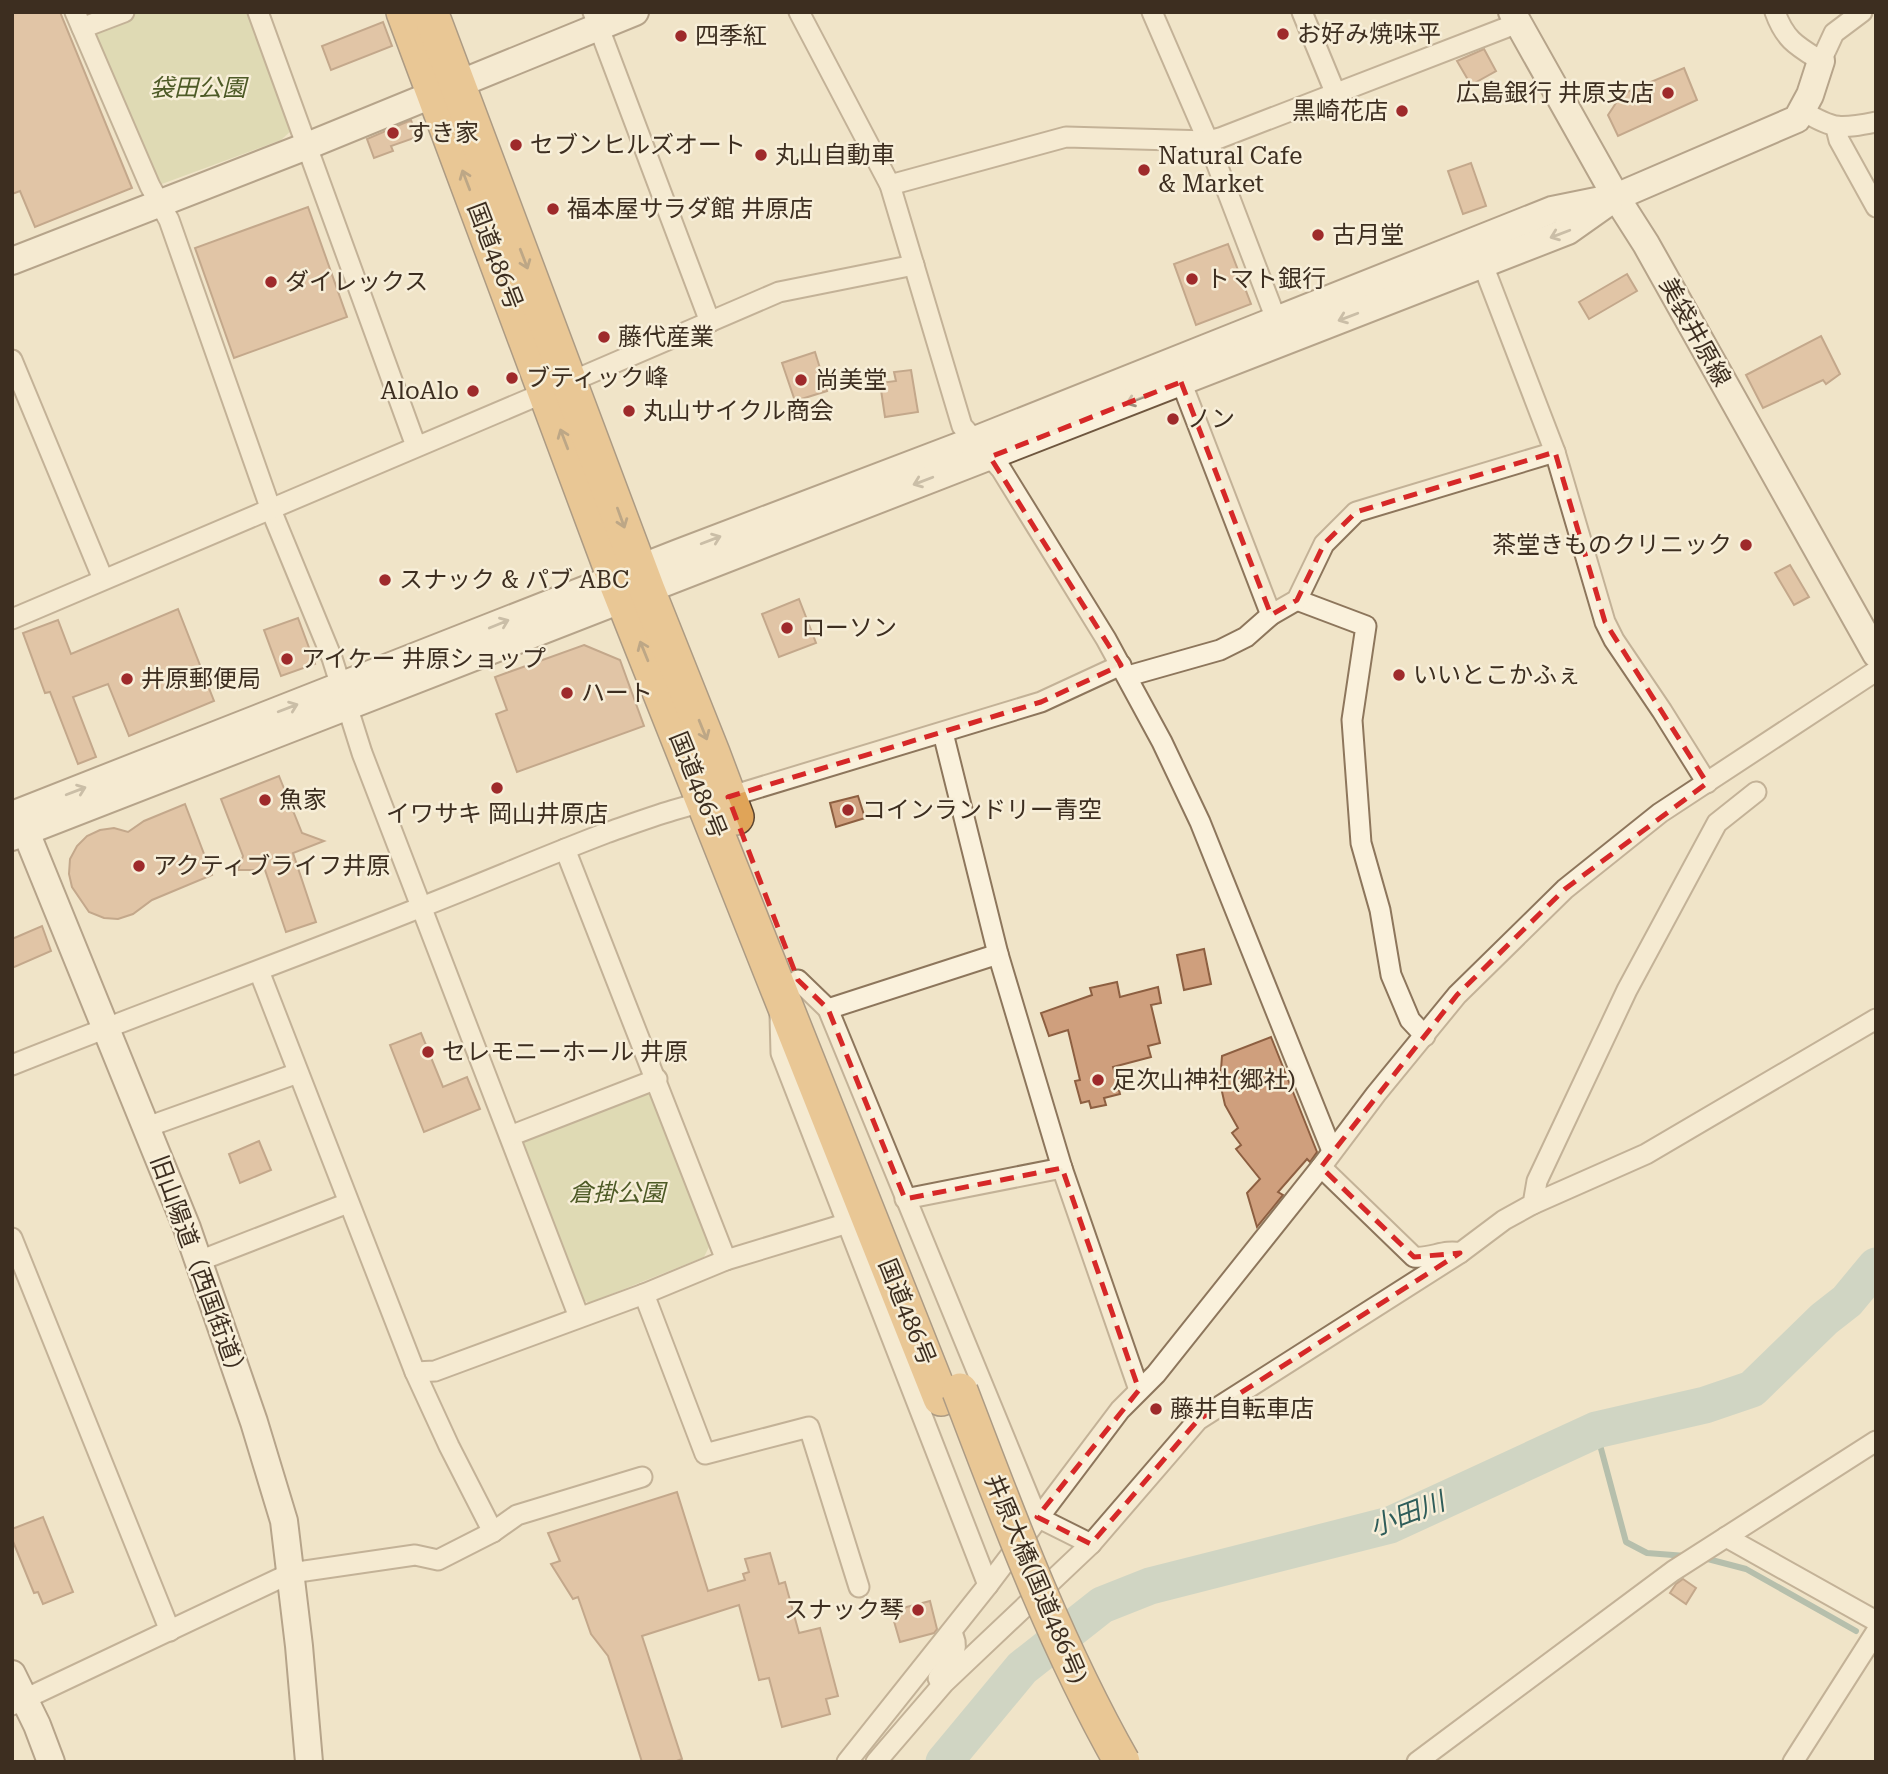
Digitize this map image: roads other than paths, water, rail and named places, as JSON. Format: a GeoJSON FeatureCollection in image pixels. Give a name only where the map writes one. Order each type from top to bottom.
{"type":"FeatureCollection","features":[{"type":"Feature","properties":{"kind":"highway","name":"国道486号"},"geometry":{"type":"LineString","coordinates":[[404,12],[446,88],[631,584],[712,753],[716,799],[950,1394]]}},
{"type":"Feature","properties":{"kind":"highway","name":"国道486号"},"geometry":{"type":"LineString","coordinates":[[430,12],[446,88]]}},
{"type":"Feature","properties":{"kind":"highway","name":"井原大橋(国道486号)"},"geometry":{"type":"LineString","coordinates":[[950,1394],[1050,1667],[1100,1762]]}},
{"type":"Feature","properties":{"kind":"highway","name":"井原大橋(国道486号)"},"geometry":{"type":"LineString","coordinates":[[950,1394],[1088,1702],[1122,1762]]}},
{"type":"Feature","properties":{"kind":"street"},"geometry":{"type":"LineString","coordinates":[[124,12],[78,20],[150,186],[169,220],[271,510],[332,658],[343,696],[421,908],[579,1317]]}},
{"type":"Feature","properties":{"kind":"street"},"geometry":{"type":"LineString","coordinates":[[258,12],[416,446]]}},
{"type":"Feature","properties":{"kind":"street"},"geometry":{"type":"LineString","coordinates":[[12,261],[307,146],[446,88],[596,19],[635,12]]}},
{"type":"Feature","properties":{"kind":"street"},"geometry":{"type":"LineString","coordinates":[[799,12],[890,185],[962,426],[1001,469],[1125,671],[1162,742],[1199,822],[1327,1159],[1414,1257],[1424,1258],[1452,1251],[1460,1253]]}},
{"type":"Feature","properties":{"kind":"street"},"geometry":{"type":"LineString","coordinates":[[1152,12],[1208,141],[1276,319]]}},
{"type":"Feature","properties":{"kind":"street"},"geometry":{"type":"LineString","coordinates":[[1302,12],[1335,92]]}},
{"type":"Feature","properties":{"kind":"street"},"geometry":{"type":"LineString","coordinates":[[1775,12],[1781,29],[1791,42],[1821,61]]}},
{"type":"Feature","properties":{"kind":"street"},"geometry":{"type":"LineString","coordinates":[[16,819],[343,696],[1479,252],[1552,210],[1616,197],[1788,125],[1803,111],[1834,33],[1862,12]]}},
{"type":"Feature","properties":{"kind":"street"},"geometry":{"type":"LineString","coordinates":[[890,185],[1066,137],[1208,141],[1515,18]]}},
{"type":"Feature","properties":{"kind":"street","name":"美袋井原線"},"geometry":{"type":"LineString","coordinates":[[1515,18],[1616,197],[1646,244],[1865,639],[1876,654]]}},
{"type":"Feature","properties":{"kind":"street"},"geometry":{"type":"LineString","coordinates":[[596,19],[710,322]]}},
{"type":"Feature","properties":{"kind":"street"},"geometry":{"type":"LineString","coordinates":[[1803,111],[1836,128],[1876,122]]}},
{"type":"Feature","properties":{"kind":"street"},"geometry":{"type":"LineString","coordinates":[[1836,128],[1839,139],[1876,206]]}},
{"type":"Feature","properties":{"kind":"street"},"geometry":{"type":"LineString","coordinates":[[1177,371],[1276,319],[1479,252]]}},
{"type":"Feature","properties":{"kind":"street"},"geometry":{"type":"LineString","coordinates":[[1479,252],[1555,452],[1605,622],[1707,783]]}},
{"type":"Feature","properties":{"kind":"street"},"geometry":{"type":"LineString","coordinates":[[12,619],[793,288],[914,265]]}},
{"type":"Feature","properties":{"kind":"street"},"geometry":{"type":"LineString","coordinates":[[12,360],[103,579]]}},
{"type":"Feature","properties":{"kind":"street"},"geometry":{"type":"LineString","coordinates":[[1177,371],[1271,615]]}},
{"type":"Feature","properties":{"kind":"street"},"geometry":{"type":"LineString","coordinates":[[12,1065],[667,811],[943,733],[1041,702],[1125,671],[1220,650],[1246,637],[1271,615],[1297,600],[1324,544],[1356,512],[1555,452]]}},
{"type":"Feature","properties":{"kind":"street"},"geometry":{"type":"LineString","coordinates":[[1297,600],[1366,626],[1352,720],[1361,843],[1380,910],[1391,975],[1410,1020],[1425,1036]]}},
{"type":"Feature","properties":{"kind":"street"},"geometry":{"type":"LineString","coordinates":[[847,1762],[988,1585],[1120,1410],[1156,1374],[1457,995],[1565,889],[1660,813],[1876,671]]}},
{"type":"Feature","properties":{"kind":"street"},"geometry":{"type":"LineString","coordinates":[[943,733],[998,954],[1062,1168],[1139,1390]]}},
{"type":"Feature","properties":{"kind":"street"},"geometry":{"type":"LineString","coordinates":[[1533,1204],[1537,1181],[1627,990],[1717,823],[1756,792]]}},
{"type":"Feature","properties":{"kind":"street","name":"旧山陽道（西国街道）"},"geometry":{"type":"LineString","coordinates":[[16,819],[107,1027],[147,1127],[199,1261],[254,1422],[284,1521],[309,1762]]}},
{"type":"Feature","properties":{"kind":"street"},"geometry":{"type":"LineString","coordinates":[[565,849],[726,1260]]}},
{"type":"Feature","properties":{"kind":"street"},"geometry":{"type":"LineString","coordinates":[[828,1009],[998,954]]}},
{"type":"Feature","properties":{"kind":"street"},"geometry":{"type":"LineString","coordinates":[[259,971],[415,1372],[493,1532]]}},
{"type":"Feature","properties":{"kind":"street"},"geometry":{"type":"LineString","coordinates":[[988,1585],[781,1053],[788,985],[828,1009],[1037,1517],[1091,1544]]}},
{"type":"Feature","properties":{"kind":"street"},"geometry":{"type":"LineString","coordinates":[[876,1762],[930,1698],[1091,1544],[1198,1420],[1460,1253],[1504,1220],[1533,1204],[1646,1154],[1876,1019]]}},
{"type":"Feature","properties":{"kind":"street"},"geometry":{"type":"LineString","coordinates":[[147,1127],[298,1073]]}},
{"type":"Feature","properties":{"kind":"street"},"geometry":{"type":"LineString","coordinates":[[510,1136],[657,1079]]}},
{"type":"Feature","properties":{"kind":"street"},"geometry":{"type":"LineString","coordinates":[[905,1199],[1062,1168]]}},
{"type":"Feature","properties":{"kind":"street"},"geometry":{"type":"LineString","coordinates":[[199,1261],[348,1203]]}},
{"type":"Feature","properties":{"kind":"street"},"geometry":{"type":"LineString","coordinates":[[415,1372],[435,1371],[644,1294],[726,1260],[848,1223]]}},
{"type":"Feature","properties":{"kind":"street"},"geometry":{"type":"LineString","coordinates":[[12,1238],[170,1631]]}},
{"type":"Feature","properties":{"kind":"street"},"geometry":{"type":"LineString","coordinates":[[644,1294],[705,1454],[809,1427],[859,1587]]}},
{"type":"Feature","properties":{"kind":"street"},"geometry":{"type":"LineString","coordinates":[[1417,1762],[1673,1571],[1876,1441]]}},
{"type":"Feature","properties":{"kind":"street"},"geometry":{"type":"LineString","coordinates":[[18,1702],[291,1573],[415,1555],[438,1560],[529,1511],[642,1477]]}},
{"type":"Feature","properties":{"kind":"street"},"geometry":{"type":"LineString","coordinates":[[1722,1539],[1876,1621]]}},
{"type":"Feature","properties":{"kind":"street"},"geometry":{"type":"LineString","coordinates":[[930,1698],[930,1689],[956,1650],[957,1641],[951,1632]]}},
{"type":"Feature","properties":{"kind":"street"},"geometry":{"type":"LineString","coordinates":[[1793,1762],[1876,1632]]}},
{"type":"Feature","properties":{"kind":"street"},"geometry":{"type":"LineString","coordinates":[[12,1674],[18,1702],[51,1762]]}},
{"type":"Feature","properties":{"kind":"waterway","name":"小田川"},"geometry":{"type":"LineString","coordinates":[[944,1762],[1022,1668],[1102,1605],[1150,1586],[1390,1525],[1596,1430],[1705,1405],[1752,1389],[1824,1319],[1847,1301],[1876,1266]]}},
{"type":"Feature","properties":{"kind":"waterway"},"geometry":{"type":"LineString","coordinates":[[1596,1430],[1626,1542],[1647,1553],[1686,1556]]}},
{"type":"Feature","properties":{"kind":"waterway"},"geometry":{"type":"LineString","coordinates":[[1704,1558],[1746,1569],[1856,1631]]}},
{"type":"Feature","properties":{"kind":"place","name":"お好み焼味平"},"geometry":{"type":"Point","coordinates":[1283,34]}},
{"type":"Feature","properties":{"kind":"place","name":"四季紅"},"geometry":{"type":"Point","coordinates":[681,36]}},
{"type":"Feature","properties":{"kind":"place","name":"広島銀行 井原支店"},"geometry":{"type":"Point","coordinates":[1668,93]}},
{"type":"Feature","properties":{"kind":"place","name":"黒崎花店"},"geometry":{"type":"Point","coordinates":[1402,111]}},
{"type":"Feature","properties":{"kind":"place","name":"すき家"},"geometry":{"type":"Point","coordinates":[393,133]}},
{"type":"Feature","properties":{"kind":"place","name":"セブンヒルズオート"},"geometry":{"type":"Point","coordinates":[516,145]}},
{"type":"Feature","properties":{"kind":"place","name":"丸山自動車"},"geometry":{"type":"Point","coordinates":[761,155]}},
{"type":"Feature","properties":{"kind":"place","name":"Natural Cafe & Market"},"geometry":{"type":"Point","coordinates":[1144,170]}},
{"type":"Feature","properties":{"kind":"place","name":"福本屋サラダ館 井原店"},"geometry":{"type":"Point","coordinates":[553,209]}},
{"type":"Feature","properties":{"kind":"place","name":"古月堂"},"geometry":{"type":"Point","coordinates":[1318,235]}},
{"type":"Feature","properties":{"kind":"place","name":"トマト銀行"},"geometry":{"type":"Point","coordinates":[1192,279]}},
{"type":"Feature","properties":{"kind":"place","name":"ダイレックス"},"geometry":{"type":"Point","coordinates":[271,282]}},
{"type":"Feature","properties":{"kind":"place","name":"藤代産業"},"geometry":{"type":"Point","coordinates":[604,337]}},
{"type":"Feature","properties":{"kind":"place","name":"ブティック峰"},"geometry":{"type":"Point","coordinates":[512,378]}},
{"type":"Feature","properties":{"kind":"place","name":"尚美堂"},"geometry":{"type":"Point","coordinates":[801,380]}},
{"type":"Feature","properties":{"kind":"place","name":"AloAlo"},"geometry":{"type":"Point","coordinates":[473,391]}},
{"type":"Feature","properties":{"kind":"place","name":"丸山サイクル商会"},"geometry":{"type":"Point","coordinates":[629,411]}},
{"type":"Feature","properties":{"kind":"place","name":"ノン"},"geometry":{"type":"Point","coordinates":[1173,419]}},
{"type":"Feature","properties":{"kind":"place","name":"茶堂きものクリニック"},"geometry":{"type":"Point","coordinates":[1746,545]}},
{"type":"Feature","properties":{"kind":"place","name":"スナック & パブ ABC"},"geometry":{"type":"Point","coordinates":[385,580]}},
{"type":"Feature","properties":{"kind":"place","name":"ローソン"},"geometry":{"type":"Point","coordinates":[787,628]}},
{"type":"Feature","properties":{"kind":"place","name":"アイケー 井原ショップ"},"geometry":{"type":"Point","coordinates":[287,659]}},
{"type":"Feature","properties":{"kind":"place","name":"いいとこかふぇ"},"geometry":{"type":"Point","coordinates":[1399,675]}},
{"type":"Feature","properties":{"kind":"place","name":"井原郵便局"},"geometry":{"type":"Point","coordinates":[127,679]}},
{"type":"Feature","properties":{"kind":"place","name":"ハート"},"geometry":{"type":"Point","coordinates":[567,693]}},
{"type":"Feature","properties":{"kind":"place","name":"イワサキ 岡山井原店"},"geometry":{"type":"Point","coordinates":[497,788]}},
{"type":"Feature","properties":{"kind":"place","name":"魚家"},"geometry":{"type":"Point","coordinates":[265,800]}},
{"type":"Feature","properties":{"kind":"place","name":"コインランドリー青空"},"geometry":{"type":"Point","coordinates":[848,810]}},
{"type":"Feature","properties":{"kind":"place","name":"アクティブライフ井原"},"geometry":{"type":"Point","coordinates":[139,866]}},
{"type":"Feature","properties":{"kind":"place","name":"セレモニーホール 井原"},"geometry":{"type":"Point","coordinates":[428,1052]}},
{"type":"Feature","properties":{"kind":"place","name":"足次山神社(郷社)"},"geometry":{"type":"Point","coordinates":[1098,1080]}},
{"type":"Feature","properties":{"kind":"place","name":"藤井自転車店"},"geometry":{"type":"Point","coordinates":[1156,1409]}},
{"type":"Feature","properties":{"kind":"place","name":"スナック琴"},"geometry":{"type":"Point","coordinates":[918,1610]}},
{"type":"Feature","properties":{"kind":"park label","name":"袋田公園"},"geometry":{"type":"Point","coordinates":[198,88]}},
{"type":"Feature","properties":{"kind":"park label","name":"倉掛公園"},"geometry":{"type":"Point","coordinates":[617,1193]}}]}
